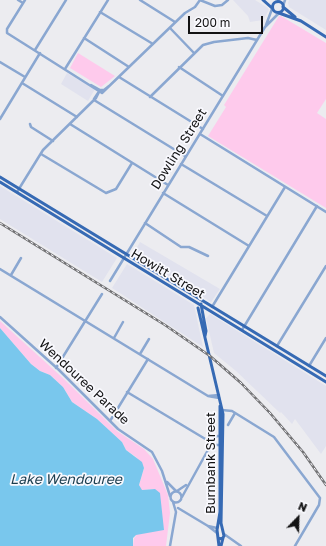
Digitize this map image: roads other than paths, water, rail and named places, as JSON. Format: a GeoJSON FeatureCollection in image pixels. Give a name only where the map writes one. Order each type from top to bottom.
{"type":"FeatureCollection","features":[{"type":"Feature","properties":{"kind":"main road"},"geometry":{"type":"LineString","coordinates":[[263,0],[275,13],[279,13],[301,22],[326,37]]}},
{"type":"Feature","properties":{"kind":"main road"},"geometry":{"type":"LineString","coordinates":[[270,0],[277,1],[301,22]]}},
{"type":"Feature","properties":{"kind":"main road"},"geometry":{"type":"LineString","coordinates":[[272,8],[277,1]]}},
{"type":"Feature","properties":{"kind":"main road"},"geometry":{"type":"LineString","coordinates":[[279,13],[283,6]]}},
{"type":"Feature","properties":{"kind":"main road","name":"Howitt Street"},"geometry":{"type":"LineString","coordinates":[[0,177],[326,376]]}},
{"type":"Feature","properties":{"kind":"main road","name":"Howitt Street"},"geometry":{"type":"LineString","coordinates":[[0,182],[197,303],[199,306],[242,330],[326,382]]}},
{"type":"Feature","properties":{"kind":"main road"},"geometry":{"type":"LineString","coordinates":[[171,287],[174,283]]}},
{"type":"Feature","properties":{"kind":"main road","name":"Burnbank Street"},"geometry":{"type":"LineString","coordinates":[[201,300],[199,306],[222,410],[221,523],[223,538]]}},
{"type":"Feature","properties":{"kind":"main road","name":"Burnbank Street"},"geometry":{"type":"LineString","coordinates":[[199,306],[203,316],[205,336]]}},
{"type":"Feature","properties":{"kind":"main road","name":"Burnbank Street"},"geometry":{"type":"LineString","coordinates":[[219,397],[222,436]]}},
{"type":"Feature","properties":{"kind":"main road","name":"Burnbank Street"},"geometry":{"type":"LineString","coordinates":[[218,538],[217,533],[220,516],[222,445]]}},
{"type":"Feature","properties":{"kind":"main road"},"geometry":{"type":"LineString","coordinates":[[218,528],[223,531]]}},
{"type":"Feature","properties":{"kind":"main road"},"geometry":{"type":"LineString","coordinates":[[218,538],[223,538],[220,546],[218,538]]}},
{"type":"Feature","properties":{"kind":"street"},"geometry":{"type":"LineString","coordinates":[[18,0],[24,2],[7,31],[99,91],[105,92],[187,11],[195,7],[200,0],[215,6],[222,5],[228,0]]}},
{"type":"Feature","properties":{"kind":"street"},"geometry":{"type":"LineString","coordinates":[[35,50],[66,0]]}},
{"type":"Feature","properties":{"kind":"street"},"geometry":{"type":"LineString","coordinates":[[65,69],[108,0]]}},
{"type":"Feature","properties":{"kind":"street"},"geometry":{"type":"LineString","coordinates":[[140,0],[175,23]]}},
{"type":"Feature","properties":{"kind":"street"},"geometry":{"type":"LineString","coordinates":[[283,6],[285,0]]}},
{"type":"Feature","properties":{"kind":"street","name":"Dowling Street"},"geometry":{"type":"LineString","coordinates":[[266,27],[272,8]]}},
{"type":"Feature","properties":{"kind":"street"},"geometry":{"type":"LineString","coordinates":[[100,12],[153,44]]}},
{"type":"Feature","properties":{"kind":"street","name":"Dowling Street"},"geometry":{"type":"LineString","coordinates":[[110,281],[257,40],[266,27],[279,13]]}},
{"type":"Feature","properties":{"kind":"street"},"geometry":{"type":"LineString","coordinates":[[170,28],[194,53]]}},
{"type":"Feature","properties":{"kind":"street"},"geometry":{"type":"LineString","coordinates":[[84,38],[129,67]]}},
{"type":"Feature","properties":{"kind":"street"},"geometry":{"type":"LineString","coordinates":[[150,97],[203,45],[211,42],[248,38],[257,40]]}},
{"type":"Feature","properties":{"kind":"street"},"geometry":{"type":"LineString","coordinates":[[0,119],[40,53]]}},
{"type":"Feature","properties":{"kind":"street"},"geometry":{"type":"LineString","coordinates":[[0,62],[25,78]]}},
{"type":"Feature","properties":{"kind":"street"},"geometry":{"type":"LineString","coordinates":[[179,67],[223,96]]}},
{"type":"Feature","properties":{"kind":"street"},"geometry":{"type":"LineString","coordinates":[[119,77],[203,129]]}},
{"type":"Feature","properties":{"kind":"street"},"geometry":{"type":"LineString","coordinates":[[22,82],[77,117]]}},
{"type":"Feature","properties":{"kind":"street"},"geometry":{"type":"LineString","coordinates":[[17,192],[41,154],[94,100],[99,91]]}},
{"type":"Feature","properties":{"kind":"street"},"geometry":{"type":"LineString","coordinates":[[94,100],[186,157]]}},
{"type":"Feature","properties":{"kind":"street"},"geometry":{"type":"LineString","coordinates":[[30,124],[31,127],[53,141]]}},
{"type":"Feature","properties":{"kind":"street"},"geometry":{"type":"LineString","coordinates":[[70,124],[168,185]]}},
{"type":"Feature","properties":{"kind":"street"},"geometry":{"type":"LineString","coordinates":[[200,134],[326,212]]}},
{"type":"Feature","properties":{"kind":"street"},"geometry":{"type":"LineString","coordinates":[[41,154],[106,193],[114,191],[132,162]]}},
{"type":"Feature","properties":{"kind":"street"},"geometry":{"type":"LineString","coordinates":[[181,164],[267,216]]}},
{"type":"Feature","properties":{"kind":"street"},"geometry":{"type":"LineString","coordinates":[[212,307],[285,187]]}},
{"type":"Feature","properties":{"kind":"street"},"geometry":{"type":"LineString","coordinates":[[163,193],[249,246]]}},
{"type":"Feature","properties":{"kind":"street"},"geometry":{"type":"LineString","coordinates":[[242,330],[317,206]]}},
{"type":"Feature","properties":{"kind":"street"},"geometry":{"type":"LineString","coordinates":[[145,223],[181,247],[188,247],[208,256]]}},
{"type":"Feature","properties":{"kind":"street"},"geometry":{"type":"LineString","coordinates":[[11,275],[21,258]]}},
{"type":"Feature","properties":{"kind":"street"},"geometry":{"type":"LineString","coordinates":[[277,346],[326,266]]}},
{"type":"Feature","properties":{"kind":"street"},"geometry":{"type":"LineString","coordinates":[[0,269],[206,395],[213,398],[219,397]]}},
{"type":"Feature","properties":{"kind":"street"},"geometry":{"type":"LineString","coordinates":[[56,368],[102,294]]}},
{"type":"Feature","properties":{"kind":"street"},"geometry":{"type":"LineString","coordinates":[[197,303],[201,300]]}},
{"type":"Feature","properties":{"kind":"street"},"geometry":{"type":"LineString","coordinates":[[203,316],[210,311]]}},
{"type":"Feature","properties":{"kind":"street","name":"Wendouree Parade"},"geometry":{"type":"LineString","coordinates":[[0,317],[56,368],[122,432],[152,452],[166,480],[170,496]]}},
{"type":"Feature","properties":{"kind":"street"},"geometry":{"type":"LineString","coordinates":[[114,338],[124,322]]}},
{"type":"Feature","properties":{"kind":"street"},"geometry":{"type":"LineString","coordinates":[[309,366],[326,338]]}},
{"type":"Feature","properties":{"kind":"street"},"geometry":{"type":"LineString","coordinates":[[140,354],[149,339]]}},
{"type":"Feature","properties":{"kind":"street"},"geometry":{"type":"LineString","coordinates":[[110,421],[148,359]]}},
{"type":"Feature","properties":{"kind":"street"},"geometry":{"type":"LineString","coordinates":[[127,392],[212,443]]}},
{"type":"Feature","properties":{"kind":"street"},"geometry":{"type":"LineString","coordinates":[[222,410],[228,409],[235,412],[271,435],[278,442],[320,500],[320,504],[295,546]]}},
{"type":"Feature","properties":{"kind":"street"},"geometry":{"type":"LineString","coordinates":[[228,425],[235,412]]}},
{"type":"Feature","properties":{"kind":"street"},"geometry":{"type":"LineString","coordinates":[[170,546],[180,501],[189,482],[216,436],[222,436]]}},
{"type":"Feature","properties":{"kind":"street"},"geometry":{"type":"LineString","coordinates":[[208,451],[214,446],[222,445]]}},
{"type":"Feature","properties":{"kind":"street","name":"Wendouree Parade"},"geometry":{"type":"LineString","coordinates":[[166,480],[177,491]]}},
{"type":"Feature","properties":{"kind":"street"},"geometry":{"type":"LineString","coordinates":[[175,520],[176,509],[170,496],[173,492],[177,491],[189,482]]}},
{"type":"Feature","properties":{"kind":"street"},"geometry":{"type":"LineString","coordinates":[[177,491],[182,497]]}},
{"type":"Feature","properties":{"kind":"street"},"geometry":{"type":"LineString","coordinates":[[172,502],[176,503],[180,501]]}},
{"type":"Feature","properties":{"kind":"street"},"geometry":{"type":"LineString","coordinates":[[178,508],[217,533]]}},
{"type":"Feature","properties":{"kind":"street"},"geometry":{"type":"LineString","coordinates":[[208,526],[218,528]]}},
{"type":"Feature","properties":{"kind":"street"},"geometry":{"type":"LineString","coordinates":[[223,531],[233,541]]}},
{"type":"Feature","properties":{"kind":"street"},"geometry":{"type":"LineString","coordinates":[[223,538],[242,546]]}},
{"type":"Feature","properties":{"kind":"water","name":"Lake Wendouree"},"geometry":{"type":"Polygon","coordinates":[[[0,328],[31,364],[40,371],[50,375],[63,387],[72,402],[97,419],[122,442],[126,450],[142,462],[144,468],[139,485],[142,490],[155,489],[160,493],[164,530],[136,535],[133,538],[133,546],[0,546],[0,328]]]}},
{"type":"Feature","properties":{"kind":"railway"},"geometry":{"type":"LineString","coordinates":[[0,223],[165,325],[210,356],[241,383],[270,413],[303,452],[326,485]]}}]}
